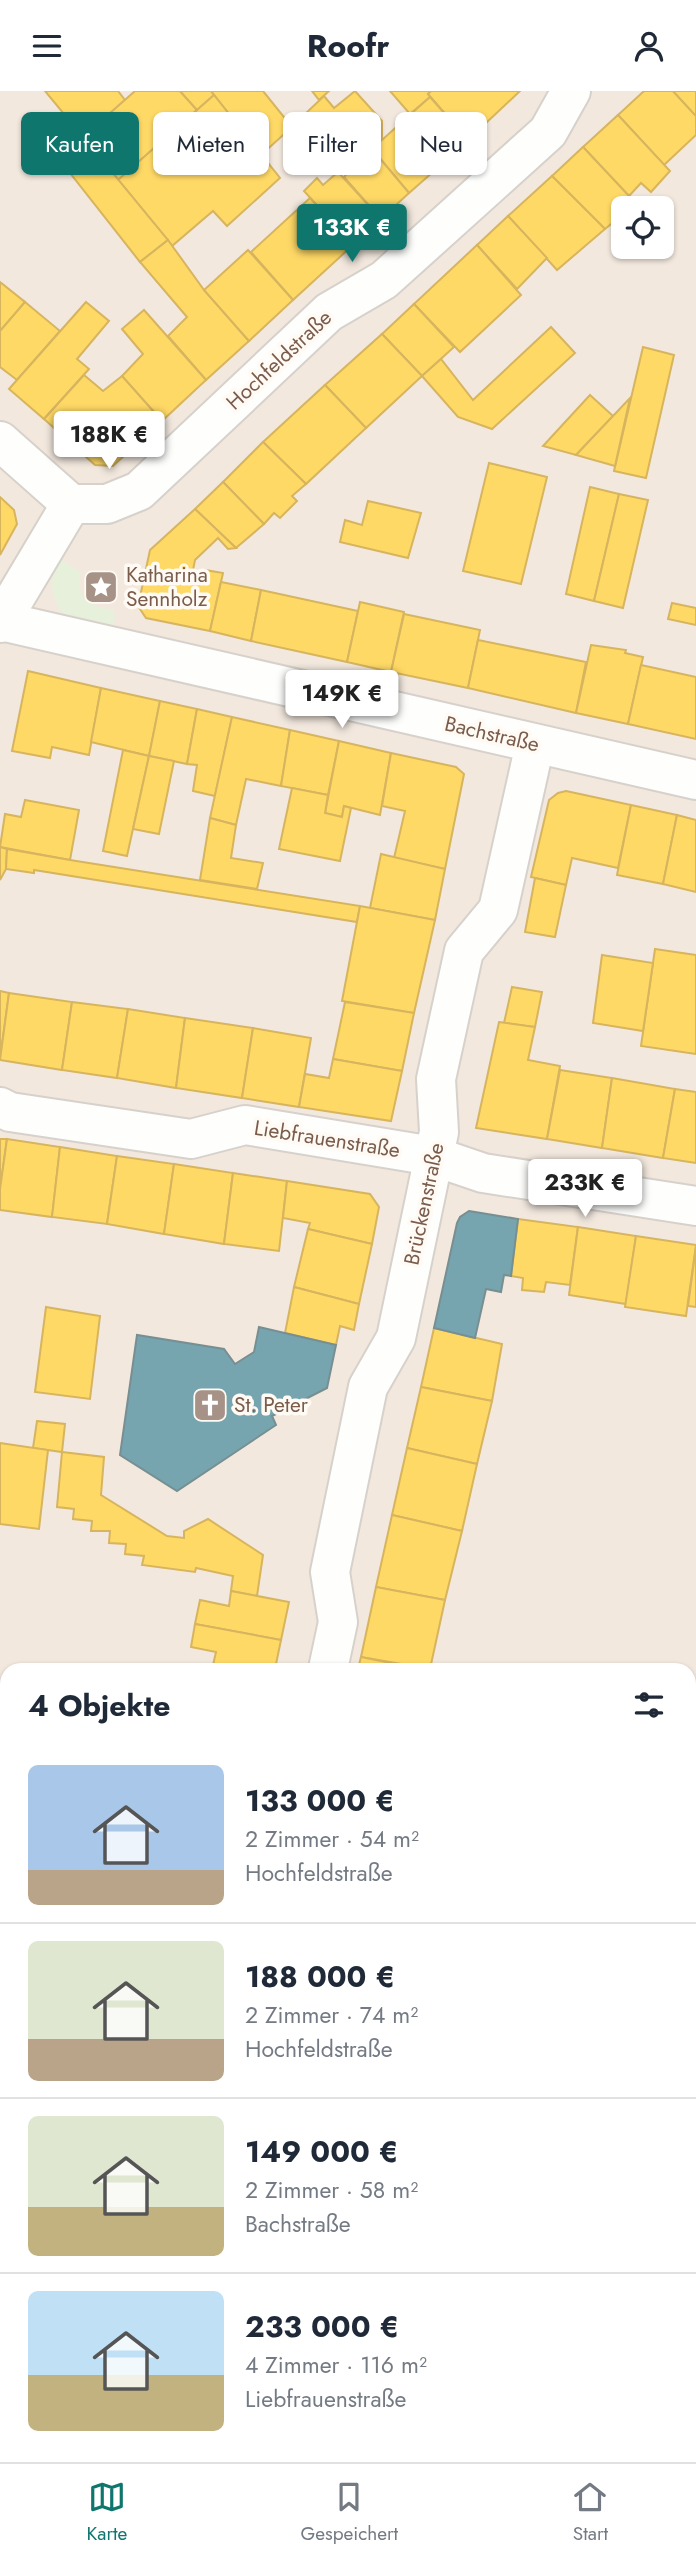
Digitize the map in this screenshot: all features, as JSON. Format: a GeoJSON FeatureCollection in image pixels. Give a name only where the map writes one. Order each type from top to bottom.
{"type":"FeatureCollection","features":[{"type":"Feature","properties":{"kind":"street","name":"Hochfeldstraße"},"geometry":{"type":"LineString","coordinates":[[71,505],[107,504],[139,491],[329,312],[384,279],[548,132],[571,91]]}},
{"type":"Feature","properties":{"kind":"street"},"geometry":{"type":"LineString","coordinates":[[0,441],[71,505],[1,622]]}},
{"type":"Feature","properties":{"kind":"street","name":"Bachstraße"},"geometry":{"type":"LineString","coordinates":[[1,622],[696,780]]}},
{"type":"Feature","properties":{"kind":"street","name":"Brückenstraße"},"geometry":{"type":"LineString","coordinates":[[329,1663],[338,1622],[330,1572],[368,1387],[396,1338],[439,1132],[436,1079],[464,951],[498,910],[535,744]]}},
{"type":"Feature","properties":{"kind":"street","name":"Liebfrauenstraße"},"geometry":{"type":"LineString","coordinates":[[0,1107],[10,1112],[191,1139],[245,1125],[433,1156],[483,1173],[696,1206]]}},
{"type":"Feature","properties":{"kind":"shaded area"},"geometry":{"type":"Polygon","coordinates":[[[0,91],[696,91],[696,1663],[0,1663],[0,91]]]}},
{"type":"Feature","properties":{"kind":"green space"},"geometry":{"type":"Polygon","coordinates":[[[61,559],[81,573],[80,589],[86,600],[113,610],[115,617],[112,629],[79,625],[61,611],[54,596],[52,581],[61,559]]]}},
{"type":"Feature","properties":{"kind":"building: Wohnen"},"geometry":{"type":"Polygon","coordinates":[[[45,91],[118,91],[125,100],[111,112],[62,112],[45,91]]]}},
{"type":"Feature","properties":{"kind":"building: Wohnen"},"geometry":{"type":"Polygon","coordinates":[[[135,91],[180,91],[197,110],[153,112],[153,149],[139,161],[139,112],[111,112],[135,91]]]}},
{"type":"Feature","properties":{"kind":"building: Wohnen"},"geometry":{"type":"Polygon","coordinates":[[[180,91],[211,91],[214,95],[197,110],[180,91]]]}},
{"type":"Feature","properties":{"kind":"building: Wohnen"},"geometry":{"type":"Polygon","coordinates":[[[211,91],[263,91],[283,116],[283,135],[269,148],[269,112],[227,112],[211,91]]]}},
{"type":"Feature","properties":{"kind":"building: Wohnen"},"geometry":{"type":"Polygon","coordinates":[[[312,91],[329,91],[319,100],[312,91]]]}},
{"type":"Feature","properties":{"kind":"building: Wohnen"},"geometry":{"type":"Polygon","coordinates":[[[355,91],[374,112],[307,112],[324,96],[334,108],[355,91]]]}},
{"type":"Feature","properties":{"kind":"building: Wohnen"},"geometry":{"type":"Polygon","coordinates":[[[390,91],[431,91],[428,94],[430,97],[412,112],[408,112],[390,91]]]}},
{"type":"Feature","properties":{"kind":"building: Wohnen"},"geometry":{"type":"Polygon","coordinates":[[[431,91],[520,91],[487,122],[487,112],[444,112],[428,94],[431,91]]]}},
{"type":"Feature","properties":{"kind":"building: Wohnen"},"geometry":{"type":"Polygon","coordinates":[[[644,91],[673,91],[696,116],[696,135],[664,165],[618,115],[644,91]]]}},
{"type":"Feature","properties":{"kind":"building: Wohnen"},"geometry":{"type":"Polygon","coordinates":[[[673,91],[696,91],[696,116],[673,91]]]}},
{"type":"Feature","properties":{"kind":"building: Wohnen"},"geometry":{"type":"Polygon","coordinates":[[[214,95],[228,112],[195,112],[214,95]]]}},
{"type":"Feature","properties":{"kind":"building: Wohnen"},"geometry":{"type":"Polygon","coordinates":[[[430,97],[443,112],[413,112],[430,97]]]}},
{"type":"Feature","properties":{"kind":"building: Wohnen"},"geometry":{"type":"Polygon","coordinates":[[[618,115],[670,171],[651,192],[641,183],[629,196],[583,147],[618,115]]]}},
{"type":"Feature","properties":{"kind":"building: Wohnen"},"geometry":{"type":"Polygon","coordinates":[[[395,128],[395,175],[430,175],[409,193],[381,160],[381,141],[395,128]]]}},
{"type":"Feature","properties":{"kind":"building: Wohnen"},"geometry":{"type":"Polygon","coordinates":[[[583,147],[629,196],[611,196],[611,224],[605,229],[552,176],[583,147]]]}},
{"type":"Feature","properties":{"kind":"building: Wohnen"},"geometry":{"type":"Polygon","coordinates":[[[153,149],[153,175],[269,175],[269,164],[280,178],[227,226],[213,211],[172,246],[118,180],[124,175],[139,175],[139,161],[153,149]]]}},
{"type":"Feature","properties":{"kind":"building: Wohnen"},"geometry":{"type":"Polygon","coordinates":[[[381,160],[409,193],[381,219],[344,177],[381,175],[381,160]]]}},
{"type":"Feature","properties":{"kind":"building: Wohnen"},"geometry":{"type":"Polygon","coordinates":[[[72,175],[115,175],[168,240],[140,262],[72,175]]]}},
{"type":"Feature","properties":{"kind":"building: Wohnen"},"geometry":{"type":"Polygon","coordinates":[[[335,175],[341,175],[381,219],[353,245],[304,191],[317,178],[323,185],[335,175]]]}},
{"type":"Feature","properties":{"kind":"building: Wohnen"},"geometry":{"type":"Polygon","coordinates":[[[552,176],[605,229],[557,270],[508,216],[552,176]]]}},
{"type":"Feature","properties":{"kind":"building: Wohnen"},"geometry":{"type":"Polygon","coordinates":[[[310,198],[353,245],[293,300],[251,252],[310,198]]]}},
{"type":"Feature","properties":{"kind":"building: Wohnen"},"geometry":{"type":"Polygon","coordinates":[[[508,216],[547,258],[517,289],[477,245],[508,216]]]}},
{"type":"Feature","properties":{"kind":"building: Wohnen"},"geometry":{"type":"Polygon","coordinates":[[[168,240],[204,290],[249,341],[206,380],[168,336],[187,317],[140,262],[168,240]]]}},
{"type":"Feature","properties":{"kind":"building: Wohnen"},"geometry":{"type":"Polygon","coordinates":[[[477,245],[521,295],[460,352],[414,304],[477,245]]]}},
{"type":"Feature","properties":{"kind":"building: Wohnen"},"geometry":{"type":"Polygon","coordinates":[[[248,250],[293,300],[249,341],[204,290],[248,250]]]}},
{"type":"Feature","properties":{"kind":"building: Wohnen"},"geometry":{"type":"Polygon","coordinates":[[[0,282],[25,302],[0,331],[0,282]]]}},
{"type":"Feature","properties":{"kind":"building: Wohnen"},"geometry":{"type":"Polygon","coordinates":[[[25,302],[60,331],[17,380],[0,367],[0,331],[25,302]]]}},
{"type":"Feature","properties":{"kind":"building: Wohnen"},"geometry":{"type":"Polygon","coordinates":[[[86,302],[109,321],[77,359],[89,369],[44,419],[9,389],[86,302]]]}},
{"type":"Feature","properties":{"kind":"building: Wohnen"},"geometry":{"type":"Polygon","coordinates":[[[414,304],[454,347],[422,376],[382,334],[414,304]]]}},
{"type":"Feature","properties":{"kind":"building: Wohnen"},"geometry":{"type":"Polygon","coordinates":[[[144,310],[206,380],[162,421],[122,376],[143,354],[122,329],[144,310]]]}},
{"type":"Feature","properties":{"kind":"building: Wohnen"},"geometry":{"type":"Polygon","coordinates":[[[551,327],[575,353],[492,429],[458,417],[422,376],[441,359],[473,400],[551,327]]]}},
{"type":"Feature","properties":{"kind":"building: Wohnen"},"geometry":{"type":"Polygon","coordinates":[[[382,334],[422,376],[366,428],[325,385],[382,334]]]}},
{"type":"Feature","properties":{"kind":"building: Wohnen"},"geometry":{"type":"Polygon","coordinates":[[[643,347],[674,355],[646,478],[614,471],[643,347]]]}},
{"type":"Feature","properties":{"kind":"building: Wohnen"},"geometry":{"type":"Polygon","coordinates":[[[84,375],[103,391],[122,376],[162,421],[113,466],[95,465],[44,419],[84,375]]]}},
{"type":"Feature","properties":{"kind":"building: Wohnen"},"geometry":{"type":"Polygon","coordinates":[[[325,385],[366,428],[306,484],[263,442],[325,385]]]}},
{"type":"Feature","properties":{"kind":"building: Wohnen"},"geometry":{"type":"Polygon","coordinates":[[[590,395],[613,416],[576,455],[543,446],[590,395]]]}},
{"type":"Feature","properties":{"kind":"building: Wohnen"},"geometry":{"type":"Polygon","coordinates":[[[630,398],[615,466],[576,455],[613,416],[630,398]]]}},
{"type":"Feature","properties":{"kind":"building: Wohnen"},"geometry":{"type":"Polygon","coordinates":[[[263,442],[306,484],[292,496],[297,501],[280,518],[274,513],[264,524],[223,482],[263,442]]]}},
{"type":"Feature","properties":{"kind":"building: Wohnen"},"geometry":{"type":"Polygon","coordinates":[[[489,463],[547,477],[521,584],[463,571],[489,463]]]}},
{"type":"Feature","properties":{"kind":"building: Wohnen"},"geometry":{"type":"Polygon","coordinates":[[[223,482],[264,524],[236,548],[195,509],[223,482]]]}},
{"type":"Feature","properties":{"kind":"building: Wohnen"},"geometry":{"type":"Polygon","coordinates":[[[590,487],[619,494],[594,601],[566,594],[590,487]]]}},
{"type":"Feature","properties":{"kind":"building: Wohnen"},"geometry":{"type":"Polygon","coordinates":[[[619,494],[648,500],[623,608],[594,601],[619,494]]]}},
{"type":"Feature","properties":{"kind":"building: Wohnen"},"geometry":{"type":"Polygon","coordinates":[[[0,497],[14,510],[17,524],[0,555],[0,497]]]}},
{"type":"Feature","properties":{"kind":"building: Wohnen"},"geometry":{"type":"Polygon","coordinates":[[[368,501],[421,513],[408,558],[340,542],[345,520],[362,525],[368,501]]]}},
{"type":"Feature","properties":{"kind":"building: Wohnen"},"geometry":{"type":"Polygon","coordinates":[[[195,509],[236,548],[228,549],[218,538],[195,560],[191,580],[202,582],[205,570],[223,573],[210,631],[146,618],[138,606],[150,550],[195,509]]]}},
{"type":"Feature","properties":{"kind":"building: Wohnen"},"geometry":{"type":"Polygon","coordinates":[[[221,582],[261,590],[251,641],[210,631],[221,582]]]}},
{"type":"Feature","properties":{"kind":"building: Wohnen"},"geometry":{"type":"Polygon","coordinates":[[[261,590],[358,611],[347,662],[251,641],[261,590]]]}},
{"type":"Feature","properties":{"kind":"building: Wohnen"},"geometry":{"type":"Polygon","coordinates":[[[360,602],[404,612],[391,672],[347,662],[360,602]]]}},
{"type":"Feature","properties":{"kind":"building: Wohnen"},"geometry":{"type":"Polygon","coordinates":[[[672,603],[696,608],[696,625],[668,619],[672,603]]]}},
{"type":"Feature","properties":{"kind":"building: Wohnen"},"geometry":{"type":"Polygon","coordinates":[[[404,614],[480,630],[468,688],[391,672],[404,614]]]}},
{"type":"Feature","properties":{"kind":"building: Wohnen"},"geometry":{"type":"Polygon","coordinates":[[[478,640],[586,662],[576,713],[468,688],[478,640]]]}},
{"type":"Feature","properties":{"kind":"building: Wohnen"},"geometry":{"type":"Polygon","coordinates":[[[591,645],[626,650],[625,653],[643,657],[628,724],[576,713],[591,645]]]}},
{"type":"Feature","properties":{"kind":"building: Wohnen"},"geometry":{"type":"Polygon","coordinates":[[[641,665],[696,677],[696,739],[628,724],[641,665]]]}},
{"type":"Feature","properties":{"kind":"building: Wohnen"},"geometry":{"type":"Polygon","coordinates":[[[28,671],[101,688],[89,755],[52,747],[50,758],[12,751],[28,671]]]}},
{"type":"Feature","properties":{"kind":"building: Wohnen"},"geometry":{"type":"Polygon","coordinates":[[[101,688],[160,701],[149,756],[91,742],[101,688]]]}},
{"type":"Feature","properties":{"kind":"building: Wohnen"},"geometry":{"type":"Polygon","coordinates":[[[160,701],[197,709],[187,764],[149,756],[160,701]]]}},
{"type":"Feature","properties":{"kind":"building: Wohnen"},"geometry":{"type":"Polygon","coordinates":[[[197,709],[232,717],[215,796],[193,791],[197,765],[187,764],[197,709]]]}},
{"type":"Feature","properties":{"kind":"building: Wohnen"},"geometry":{"type":"Polygon","coordinates":[[[232,717],[290,730],[281,786],[246,779],[236,825],[210,818],[232,717]]]}},
{"type":"Feature","properties":{"kind":"building: Wohnen"},"geometry":{"type":"Polygon","coordinates":[[[290,730],[339,741],[328,795],[281,786],[290,730]]]}},
{"type":"Feature","properties":{"kind":"building: Wohnen"},"geometry":{"type":"Polygon","coordinates":[[[339,741],[391,753],[380,815],[344,806],[342,817],[325,813],[339,741]]]}},
{"type":"Feature","properties":{"kind":"building: Wohnen"},"geometry":{"type":"Polygon","coordinates":[[[123,750],[149,756],[127,856],[103,851],[123,750]]]}},
{"type":"Feature","properties":{"kind":"building: Wohnen"},"geometry":{"type":"Polygon","coordinates":[[[391,753],[456,767],[464,774],[445,869],[394,858],[405,811],[382,806],[391,753]]]}},
{"type":"Feature","properties":{"kind":"building: Wohnen"},"geometry":{"type":"Polygon","coordinates":[[[149,756],[174,761],[159,834],[133,829],[149,756]]]}},
{"type":"Feature","properties":{"kind":"building: Wohnen"},"geometry":{"type":"Polygon","coordinates":[[[292,788],[328,795],[325,813],[342,817],[344,806],[351,808],[340,861],[279,849],[292,788]]]}},
{"type":"Feature","properties":{"kind":"building: Wohnen"},"geometry":{"type":"Polygon","coordinates":[[[566,791],[631,805],[618,868],[572,858],[566,885],[531,877],[549,800],[566,791]]]}},
{"type":"Feature","properties":{"kind":"building: Wohnen"},"geometry":{"type":"Polygon","coordinates":[[[25,800],[79,810],[70,860],[0,847],[5,814],[21,817],[25,800]]]}},
{"type":"Feature","properties":{"kind":"building: Wohnen"},"geometry":{"type":"Polygon","coordinates":[[[631,805],[677,815],[663,884],[617,875],[631,805]]]}},
{"type":"Feature","properties":{"kind":"building: Wohnen"},"geometry":{"type":"Polygon","coordinates":[[[677,815],[696,820],[696,892],[663,884],[677,815]]]}},
{"type":"Feature","properties":{"kind":"building: Wohnen"},"geometry":{"type":"Polygon","coordinates":[[[210,818],[236,825],[231,858],[263,863],[257,889],[200,880],[210,818]]]}},
{"type":"Feature","properties":{"kind":"building: Wohnen"},"geometry":{"type":"Polygon","coordinates":[[[0,847],[7,849],[6,869],[0,880],[0,847]]]}},
{"type":"Feature","properties":{"kind":"building: Wohnen"},"geometry":{"type":"Polygon","coordinates":[[[7,849],[360,906],[357,922],[34,870],[34,873],[6,869],[7,849]]]}},
{"type":"Feature","properties":{"kind":"building: Wohnen"},"geometry":{"type":"Polygon","coordinates":[[[381,854],[445,869],[435,920],[370,908],[381,854]]]}},
{"type":"Feature","properties":{"kind":"building: Wohnen"},"geometry":{"type":"Polygon","coordinates":[[[535,878],[566,885],[555,937],[525,932],[535,878]]]}},
{"type":"Feature","properties":{"kind":"building: Wohnen"},"geometry":{"type":"Polygon","coordinates":[[[360,906],[435,920],[414,1013],[342,1001],[360,906]]]}},
{"type":"Feature","properties":{"kind":"building: Wohnen"},"geometry":{"type":"Polygon","coordinates":[[[655,949],[696,955],[696,1054],[641,1046],[655,949]]]}},
{"type":"Feature","properties":{"kind":"building: Wohnen"},"geometry":{"type":"Polygon","coordinates":[[[602,955],[653,963],[643,1031],[593,1023],[602,955]]]}},
{"type":"Feature","properties":{"kind":"building: Wohnen"},"geometry":{"type":"Polygon","coordinates":[[[512,987],[542,992],[535,1027],[504,1023],[512,987]]]}},
{"type":"Feature","properties":{"kind":"building: Wohnen"},"geometry":{"type":"Polygon","coordinates":[[[0,991],[9,993],[0,1059],[0,991]]]}},
{"type":"Feature","properties":{"kind":"building: Wohnen"},"geometry":{"type":"Polygon","coordinates":[[[9,993],[72,1002],[62,1070],[0,1060],[9,993]]]}},
{"type":"Feature","properties":{"kind":"building: Wohnen"},"geometry":{"type":"Polygon","coordinates":[[[72,1002],[128,1009],[117,1078],[62,1070],[72,1002]]]}},
{"type":"Feature","properties":{"kind":"building: Wohnen"},"geometry":{"type":"Polygon","coordinates":[[[345,1002],[414,1013],[402,1071],[333,1059],[345,1002]]]}},
{"type":"Feature","properties":{"kind":"building: Wohnen"},"geometry":{"type":"Polygon","coordinates":[[[128,1009],[185,1018],[176,1088],[117,1078],[128,1009]]]}},
{"type":"Feature","properties":{"kind":"building: Wohnen"},"geometry":{"type":"Polygon","coordinates":[[[185,1018],[253,1028],[242,1098],[176,1088],[185,1018]]]}},
{"type":"Feature","properties":{"kind":"building: Wohnen"},"geometry":{"type":"Polygon","coordinates":[[[499,1022],[535,1027],[528,1060],[560,1066],[547,1139],[476,1128],[499,1022]]]}},
{"type":"Feature","properties":{"kind":"building: Wohnen"},"geometry":{"type":"Polygon","coordinates":[[[253,1028],[311,1038],[299,1107],[242,1098],[253,1028]]]}},
{"type":"Feature","properties":{"kind":"building: Wohnen"},"geometry":{"type":"Polygon","coordinates":[[[333,1059],[402,1071],[391,1121],[299,1107],[305,1074],[329,1078],[333,1059]]]}},
{"type":"Feature","properties":{"kind":"building: Wohnen"},"geometry":{"type":"Polygon","coordinates":[[[560,1070],[612,1078],[602,1148],[547,1139],[560,1070]]]}},
{"type":"Feature","properties":{"kind":"building: Wohnen"},"geometry":{"type":"Polygon","coordinates":[[[612,1078],[675,1089],[663,1158],[602,1148],[612,1078]]]}},
{"type":"Feature","properties":{"kind":"building: Wohnen"},"geometry":{"type":"Polygon","coordinates":[[[675,1089],[696,1092],[696,1163],[663,1158],[675,1089]]]}},
{"type":"Feature","properties":{"kind":"building: Wohnen"},"geometry":{"type":"Polygon","coordinates":[[[0,1139],[7,1139],[0,1189],[0,1139]]]}},
{"type":"Feature","properties":{"kind":"building: Wohnen"},"geometry":{"type":"Polygon","coordinates":[[[7,1139],[60,1147],[52,1217],[0,1210],[7,1139]]]}},
{"type":"Feature","properties":{"kind":"building: Wohnen"},"geometry":{"type":"Polygon","coordinates":[[[60,1147],[117,1156],[107,1224],[52,1217],[60,1147]]]}},
{"type":"Feature","properties":{"kind":"building: Wohnen"},"geometry":{"type":"Polygon","coordinates":[[[117,1156],[174,1164],[164,1234],[107,1224],[117,1156]]]}},
{"type":"Feature","properties":{"kind":"building: Wohnen"},"geometry":{"type":"Polygon","coordinates":[[[174,1164],[233,1173],[224,1244],[164,1234],[174,1164]]]}},
{"type":"Feature","properties":{"kind":"building: Wohnen"},"geometry":{"type":"Polygon","coordinates":[[[233,1173],[287,1181],[279,1251],[224,1244],[233,1173]]]}},
{"type":"Feature","properties":{"kind":"building: Wohnen"},"geometry":{"type":"Polygon","coordinates":[[[287,1181],[370,1194],[379,1207],[372,1244],[308,1229],[310,1223],[283,1218],[287,1181]]]}},
{"type":"Feature","properties":{"kind":"building: Wohnen"},"geometry":{"type":"Polygon","coordinates":[[[518,1219],[578,1227],[570,1285],[546,1282],[544,1292],[522,1290],[523,1278],[511,1276],[518,1219]]]}},
{"type":"Feature","properties":{"kind":"building: Wohnen"},"geometry":{"type":"Polygon","coordinates":[[[578,1227],[636,1236],[626,1304],[569,1295],[578,1227]]]}},
{"type":"Feature","properties":{"kind":"building: Wohnen"},"geometry":{"type":"Polygon","coordinates":[[[308,1229],[372,1244],[359,1304],[294,1287],[308,1229]]]}},
{"type":"Feature","properties":{"kind":"building: Wohnen"},"geometry":{"type":"Polygon","coordinates":[[[636,1236],[696,1245],[686,1316],[625,1307],[636,1236]]]}},
{"type":"Feature","properties":{"kind":"building: Wohnen"},"geometry":{"type":"Polygon","coordinates":[[[696,1247],[696,1307],[688,1306],[696,1247]]]}},
{"type":"Feature","properties":{"kind":"building: Wohnen"},"geometry":{"type":"Polygon","coordinates":[[[294,1287],[359,1304],[354,1330],[340,1326],[336,1345],[285,1333],[294,1287]]]}},
{"type":"Feature","properties":{"kind":"building: Wohnen"},"geometry":{"type":"Polygon","coordinates":[[[46,1307],[100,1316],[90,1399],[35,1392],[46,1307]]]}},
{"type":"Feature","properties":{"kind":"building: Wohnen"},"geometry":{"type":"Polygon","coordinates":[[[434,1328],[502,1344],[492,1401],[421,1387],[434,1328]]]}},
{"type":"Feature","properties":{"kind":"building: Wohnen"},"geometry":{"type":"Polygon","coordinates":[[[421,1387],[492,1401],[477,1464],[407,1448],[421,1387]]]}},
{"type":"Feature","properties":{"kind":"building: Wohnen"},"geometry":{"type":"Polygon","coordinates":[[[37,1421],[65,1424],[62,1452],[33,1448],[37,1421]]]}},
{"type":"Feature","properties":{"kind":"building: Wohnen"},"geometry":{"type":"Polygon","coordinates":[[[0,1443],[48,1450],[39,1529],[0,1524],[0,1443]]]}},
{"type":"Feature","properties":{"kind":"building: Wohnen"},"geometry":{"type":"Polygon","coordinates":[[[407,1448],[477,1464],[462,1531],[392,1515],[407,1448]]]}},
{"type":"Feature","properties":{"kind":"building: Wohnen"},"geometry":{"type":"Polygon","coordinates":[[[62,1452],[104,1457],[101,1495],[167,1536],[184,1538],[184,1531],[208,1519],[263,1555],[257,1596],[231,1591],[233,1576],[196,1568],[195,1572],[142,1565],[144,1556],[125,1554],[126,1544],[109,1543],[110,1531],[91,1531],[92,1521],[73,1519],[74,1509],[57,1507],[62,1452]]]}},
{"type":"Feature","properties":{"kind":"building: Wohnen"},"geometry":{"type":"Polygon","coordinates":[[[392,1515],[462,1531],[445,1600],[376,1587],[392,1515]]]}},
{"type":"Feature","properties":{"kind":"building: Wohnen"},"geometry":{"type":"Polygon","coordinates":[[[376,1587],[445,1600],[431,1663],[396,1663],[361,1657],[376,1587]]]}},
{"type":"Feature","properties":{"kind":"building: Wohnen"},"geometry":{"type":"Polygon","coordinates":[[[231,1591],[289,1602],[281,1640],[195,1624],[200,1600],[229,1606],[231,1591]]]}},
{"type":"Feature","properties":{"kind":"building: Wohnen"},"geometry":{"type":"Polygon","coordinates":[[[195,1624],[281,1640],[276,1663],[213,1663],[216,1652],[191,1647],[195,1624]]]}},
{"type":"Feature","properties":{"kind":"building: Wohnen"},"geometry":{"type":"Polygon","coordinates":[[[361,1657],[390,1663],[360,1663],[361,1657]]]}},
{"type":"Feature","properties":{"kind":"building: Öffentlich"},"geometry":{"type":"Polygon","coordinates":[[[469,1211],[518,1219],[511,1276],[504,1275],[501,1292],[486,1289],[475,1338],[434,1328],[457,1223],[460,1217],[469,1211]]]}},
{"type":"Feature","properties":{"kind":"building: Öffentlich","name":"St. Peter"},"geometry":{"type":"Polygon","coordinates":[[[259,1327],[336,1345],[327,1388],[272,1416],[276,1425],[177,1491],[120,1455],[137,1335],[224,1349],[235,1364],[254,1352],[259,1327]]]}},
{"type":"Feature","properties":{"kind":"place","name":"Katharina Sennholz"},"geometry":{"type":"Point","coordinates":[101,587]}},
{"type":"Feature","properties":{"kind":"place","name":"St. Peter"},"geometry":{"type":"Point","coordinates":[210,1405]}}]}
